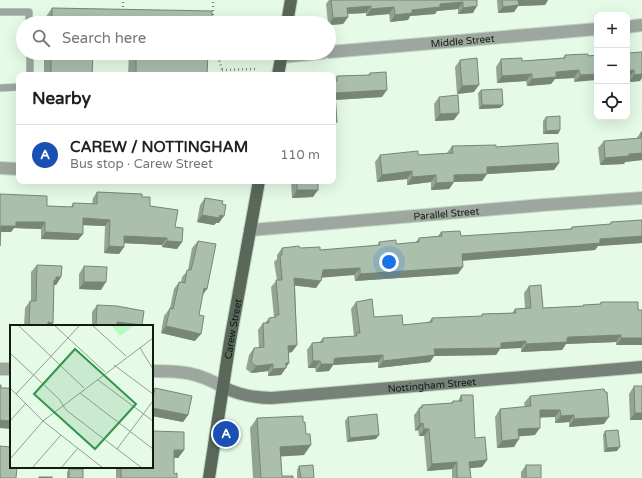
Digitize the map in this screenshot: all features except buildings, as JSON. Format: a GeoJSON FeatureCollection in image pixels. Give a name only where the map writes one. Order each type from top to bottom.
{"type":"FeatureCollection","features":[{"type":"Feature","properties":{"kind":"main road"},"geometry":{"type":"LineString","coordinates":[[289,16],[292,0]]}},
{"type":"Feature","properties":{"kind":"main road"},"geometry":{"type":"LineString","coordinates":[[279,72],[281,60]]}},
{"type":"Feature","properties":{"kind":"main road","name":"Carew Street"},"geometry":{"type":"LineString","coordinates":[[209,478],[230,341],[258,184]]}},
{"type":"Feature","properties":{"kind":"street"},"geometry":{"type":"LineString","coordinates":[[630,27],[642,25]]}},
{"type":"Feature","properties":{"kind":"street","name":"Middle Street"},"geometry":{"type":"LineString","coordinates":[[336,51],[594,29]]}},
{"type":"Feature","properties":{"kind":"street"},"geometry":{"type":"LineString","coordinates":[[0,168],[16,169]]}},
{"type":"Feature","properties":{"kind":"street","name":"Parallel Street"},"geometry":{"type":"LineString","coordinates":[[250,230],[642,198]]}},
{"type":"Feature","properties":{"kind":"street","name":"Nottingham Street"},"geometry":{"type":"LineString","coordinates":[[223,387],[234,393],[254,398],[272,398],[642,367]]}},
{"type":"Feature","properties":{"kind":"street"},"geometry":{"type":"LineString","coordinates":[[153,371],[172,371],[196,374],[223,387]]}},
{"type":"Feature","properties":{"kind":"lane"},"geometry":{"type":"LineString","coordinates":[[0,12],[29,12],[29,16]]}},
{"type":"Feature","properties":{"kind":"lane"},"geometry":{"type":"LineString","coordinates":[[30,60],[30,72]]}},
{"type":"Feature","properties":{"kind":"lane"},"geometry":{"type":"LineString","coordinates":[[0,88],[16,87]]}},
{"type":"Feature","properties":{"kind":"path"},"geometry":{"type":"LineString","coordinates":[[123,0],[123,16]]}},
{"type":"Feature","properties":{"kind":"path"},"geometry":{"type":"LineString","coordinates":[[213,16],[214,0]]}},
{"type":"Feature","properties":{"kind":"path"},"geometry":{"type":"LineString","coordinates":[[219,60],[222,70],[255,69]]}},
{"type":"Feature","properties":{"kind":"place","name":"CAREW / NOTTINGHAM"},"geometry":{"type":"Point","coordinates":[226,434]}}]}
